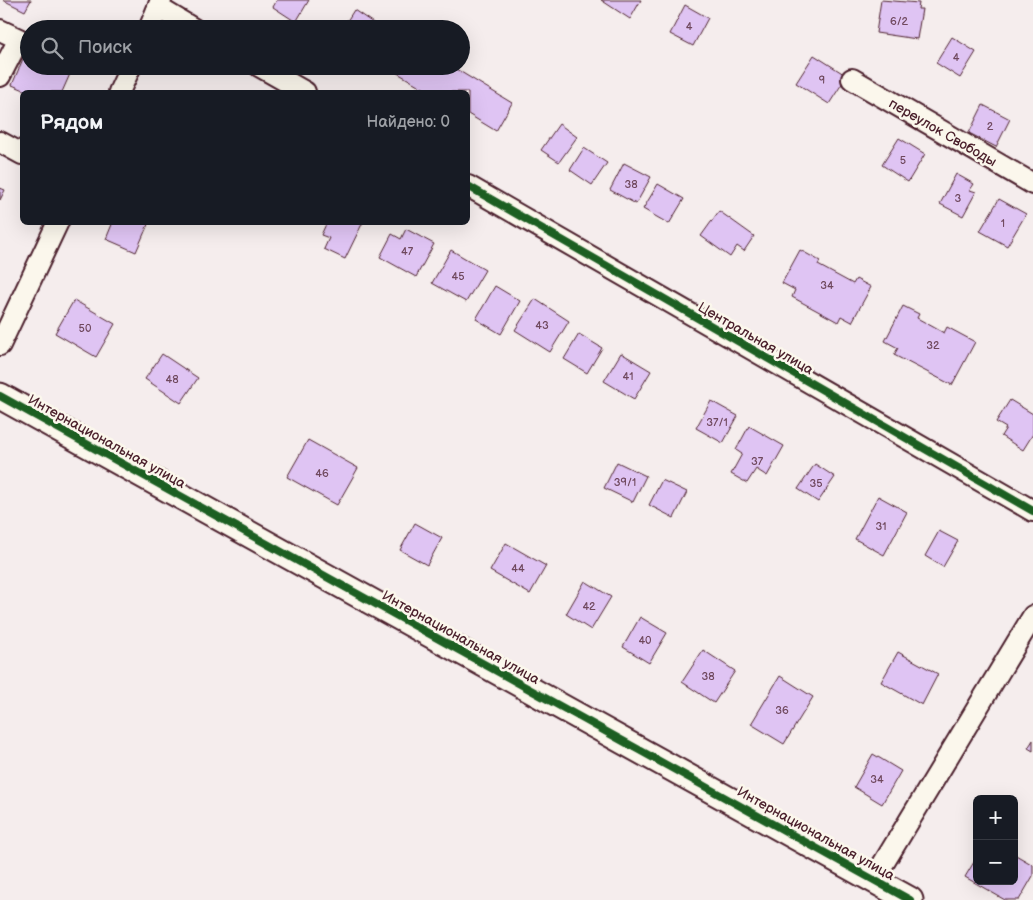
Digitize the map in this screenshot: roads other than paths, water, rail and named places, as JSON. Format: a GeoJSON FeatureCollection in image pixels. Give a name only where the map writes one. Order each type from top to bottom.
{"type":"FeatureCollection","features":[{"type":"Feature","properties":{"kind":"street"},"geometry":{"type":"LineString","coordinates":[[153,20],[160,4],[182,20]]}},
{"type":"Feature","properties":{"kind":"street"},"geometry":{"type":"LineString","coordinates":[[0,30],[19,39],[0,76]]}},
{"type":"Feature","properties":{"kind":"street"},"geometry":{"type":"LineString","coordinates":[[120,90],[127,75]]}},
{"type":"Feature","properties":{"kind":"street"},"geometry":{"type":"LineString","coordinates":[[275,75],[301,90]]}},
{"type":"Feature","properties":{"kind":"street","name":"переулок Свободы"},"geometry":{"type":"LineString","coordinates":[[852,79],[1033,184]]}},
{"type":"Feature","properties":{"kind":"street"},"geometry":{"type":"LineString","coordinates":[[0,142],[20,153]]}},
{"type":"Feature","properties":{"kind":"street","name":"Центральная улица"},"geometry":{"type":"LineString","coordinates":[[470,187],[1033,511]]}},
{"type":"Feature","properties":{"kind":"street"},"geometry":{"type":"LineString","coordinates":[[0,345],[57,225]]}},
{"type":"Feature","properties":{"kind":"street","name":"Интернациональная улица"},"geometry":{"type":"LineString","coordinates":[[0,396],[910,900]]}},
{"type":"Feature","properties":{"kind":"street"},"geometry":{"type":"LineString","coordinates":[[874,879],[1033,616]]}}]}
